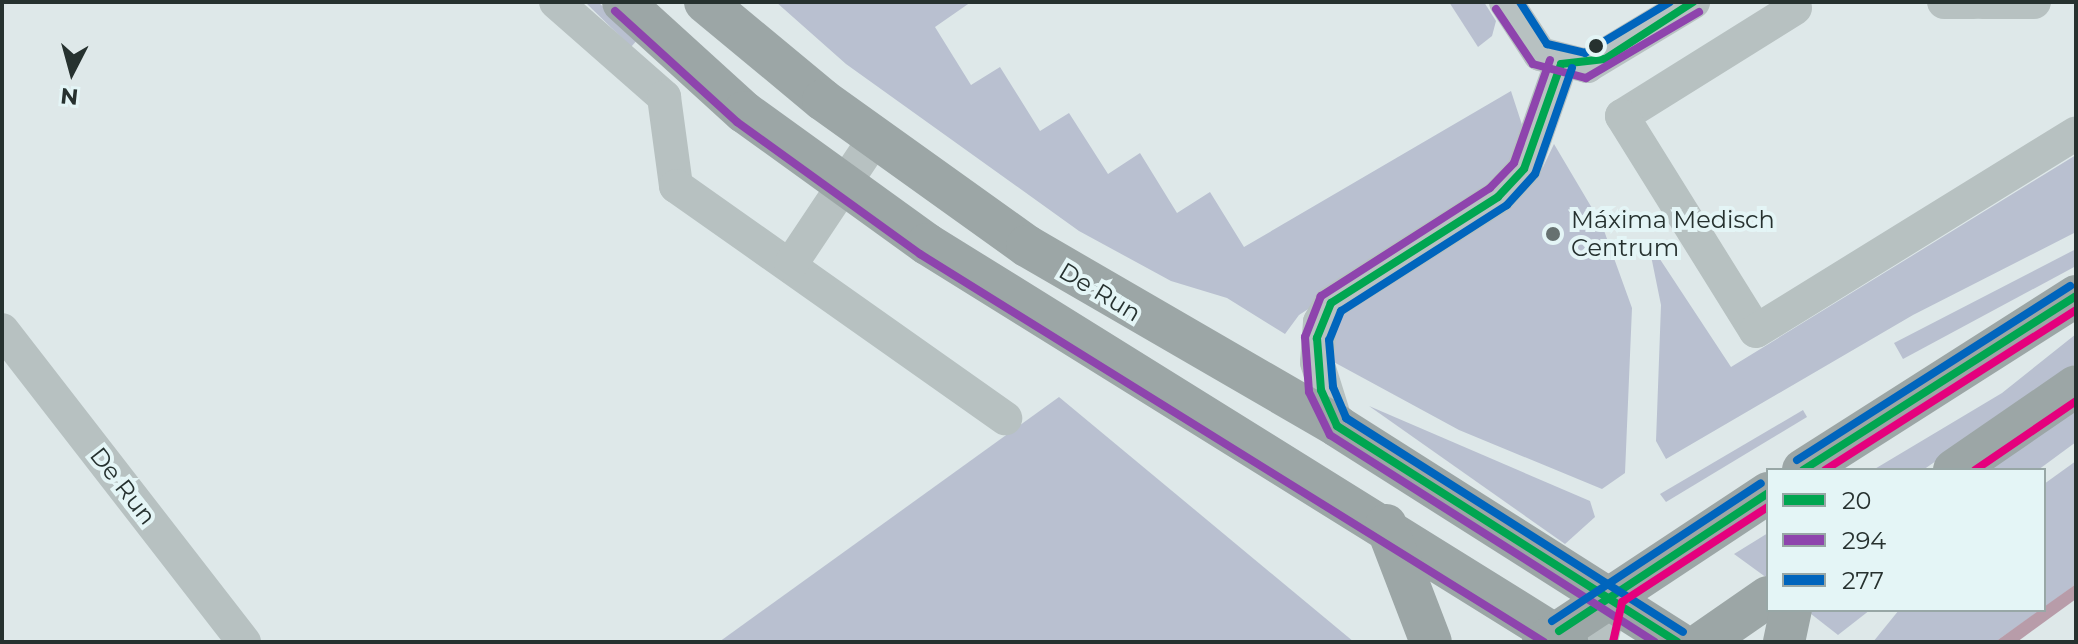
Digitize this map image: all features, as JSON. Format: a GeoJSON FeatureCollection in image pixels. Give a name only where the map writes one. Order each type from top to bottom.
{"type":"FeatureCollection","features":[{"type":"Feature","properties":{"kind":"main road"},"geometry":{"type":"LineString","coordinates":[[623,2],[744,112],[843,186],[980,279],[1386,525],[1555,639],[1611,595],[1766,494]]}},
{"type":"Feature","properties":{"kind":"main road","name":"De Run"},"geometry":{"type":"LineString","coordinates":[[705,2],[875,138],[1088,287],[1337,426],[1611,595],[1677,642]]}},
{"type":"Feature","properties":{"kind":"main road"},"geometry":{"type":"LineString","coordinates":[[1806,468],[2076,296]]}},
{"type":"Feature","properties":{"kind":"main road"},"geometry":{"type":"LineString","coordinates":[[1957,468],[2076,386]]}},
{"type":"Feature","properties":{"kind":"main road"},"geometry":{"type":"LineString","coordinates":[[1386,525],[1431,642]]}},
{"type":"Feature","properties":{"kind":"main road"},"geometry":{"type":"LineString","coordinates":[[1703,642],[1766,598]]}},
{"type":"Feature","properties":{"kind":"main road"},"geometry":{"type":"LineString","coordinates":[[1784,642],[1791,612]]}},
{"type":"Feature","properties":{"kind":"street"},"geometry":{"type":"LineString","coordinates":[[556,2],[664,97],[676,186],[791,264],[1005,418]]}},
{"type":"Feature","properties":{"kind":"street"},"geometry":{"type":"LineString","coordinates":[[1506,2],[1540,54],[1561,64],[1605,59],[1693,2]]}},
{"type":"Feature","properties":{"kind":"street"},"geometry":{"type":"LineString","coordinates":[[1944,2],[1974,2]]}},
{"type":"Feature","properties":{"kind":"street"},"geometry":{"type":"LineString","coordinates":[[1982,2],[2031,4]]}},
{"type":"Feature","properties":{"kind":"street"},"geometry":{"type":"LineString","coordinates":[[1795,8],[1622,116],[1756,331],[2076,133]]}},
{"type":"Feature","properties":{"kind":"street"},"geometry":{"type":"LineString","coordinates":[[1337,426],[1317,362],[1320,322],[1331,303],[1498,197],[1524,169],[1561,64]]}},
{"type":"Feature","properties":{"kind":"street"},"geometry":{"type":"LineString","coordinates":[[791,264],[875,138]]}},
{"type":"Feature","properties":{"kind":"street","name":"De Run"},"geometry":{"type":"LineString","coordinates":[[2,330],[244,642]]}},
{"type":"Feature","properties":{"kind":"street"},"geometry":{"type":"LineString","coordinates":[[1601,642],[1611,595]]}},
{"type":"Feature","properties":{"kind":"shaded area"},"geometry":{"type":"Polygon","coordinates":[[[585,2],[598,2],[638,39],[631,47],[585,2]]]}},
{"type":"Feature","properties":{"kind":"shaded area"},"geometry":{"type":"Polygon","coordinates":[[[776,2],[971,2],[935,27],[971,85],[1000,67],[1040,131],[1069,113],[1108,174],[1140,153],[1177,213],[1210,192],[1244,247],[1511,91],[1528,143],[1485,195],[1299,315],[1285,334],[1227,298],[1171,281],[1079,231],[846,64],[776,2]]]}},
{"type":"Feature","properties":{"kind":"shaded area"},"geometry":{"type":"Polygon","coordinates":[[[1449,2],[1484,2],[1496,21],[1492,36],[1478,47],[1449,2]]]}},
{"type":"Feature","properties":{"kind":"shaded area"},"geometry":{"type":"Polygon","coordinates":[[[1554,144],[1602,225],[1632,308],[1625,473],[1602,489],[1459,430],[1330,360],[1335,325],[1346,308],[1543,167],[1554,144]]]}},
{"type":"Feature","properties":{"kind":"shaded area"},"geometry":{"type":"Polygon","coordinates":[[[2076,155],[2076,232],[1913,315],[1666,459],[1656,441],[1661,305],[1648,241],[1731,367],[2076,155]]]}},
{"type":"Feature","properties":{"kind":"shaded area"},"geometry":{"type":"Polygon","coordinates":[[[2076,249],[2076,266],[1903,359],[1894,343],[2076,249]]]}},
{"type":"Feature","properties":{"kind":"shaded area"},"geometry":{"type":"Polygon","coordinates":[[[2076,334],[2076,364],[1926,468],[1876,468],[2002,393],[2076,334]]]}},
{"type":"Feature","properties":{"kind":"shaded area"},"geometry":{"type":"Polygon","coordinates":[[[1059,397],[1354,642],[719,642],[1059,397]]]}},
{"type":"Feature","properties":{"kind":"shaded area"},"geometry":{"type":"Polygon","coordinates":[[[2076,404],[2076,442],[2041,468],[1984,468],[2076,404]]]}},
{"type":"Feature","properties":{"kind":"shaded area"},"geometry":{"type":"Polygon","coordinates":[[[1369,406],[1590,501],[1595,517],[1565,544],[1369,406]]]}},
{"type":"Feature","properties":{"kind":"shaded area"},"geometry":{"type":"Polygon","coordinates":[[[1803,410],[1807,417],[1666,502],[1660,494],[1803,410]]]}},
{"type":"Feature","properties":{"kind":"shaded area"},"geometry":{"type":"Polygon","coordinates":[[[2076,461],[2076,584],[2046,606],[2046,483],[2076,461]]]}},
{"type":"Feature","properties":{"kind":"shaded area"},"geometry":{"type":"Polygon","coordinates":[[[1766,534],[1766,577],[1734,554],[1766,534]]]}},
{"type":"Feature","properties":{"kind":"shaded area"},"geometry":{"type":"Polygon","coordinates":[[[2076,584],[2076,599],[2017,642],[1995,642],[2037,612],[2046,612],[2046,605],[2076,584]]]}},
{"type":"Feature","properties":{"kind":"shaded area"},"geometry":{"type":"Polygon","coordinates":[[[1809,612],[1867,612],[1838,635],[1809,612]]]}},
{"type":"Feature","properties":{"kind":"shaded area"},"geometry":{"type":"Polygon","coordinates":[[[1897,612],[2038,612],[1995,642],[1873,642],[1897,612]]]}},
{"type":"Feature","properties":{"kind":"transit line","name":"277"},"geometry":{"type":"LineString","coordinates":[[1520,2],[1547,44],[1585,53],[1670,2]]}},
{"type":"Feature","properties":{"kind":"transit line","name":"20"},"geometry":{"type":"LineString","coordinates":[[1561,64],[1605,59],[1693,2]]}},
{"type":"Feature","properties":{"kind":"transit line","name":"294"},"geometry":{"type":"LineString","coordinates":[[1496,9],[1533,64],[1586,78],[1699,12]]}},
{"type":"Feature","properties":{"kind":"transit line","name":"294"},"geometry":{"type":"LineString","coordinates":[[615,11],[737,122],[920,254],[1544,642]]}},
{"type":"Feature","properties":{"kind":"transit line","name":"294"},"geometry":{"type":"LineString","coordinates":[[1550,60],[1514,163],[1490,188],[1321,296],[1305,337],[1309,392],[1330,435],[1655,642]]}},
{"type":"Feature","properties":{"kind":"transit line","name":"20"},"geometry":{"type":"LineString","coordinates":[[1561,64],[1524,169],[1498,197],[1331,303],[1317,338],[1321,390],[1337,426],[1677,642]]}},
{"type":"Feature","properties":{"kind":"transit line","name":"277"},"geometry":{"type":"LineString","coordinates":[[1572,68],[1535,174],[1507,205],[1341,311],[1329,340],[1333,387],[1346,418],[1683,632]]}},
{"type":"Feature","properties":{"kind":"transit line","name":"277"},"geometry":{"type":"LineString","coordinates":[[1797,460],[2070,286]]}},
{"type":"Feature","properties":{"kind":"transit line","name":"20"},"geometry":{"type":"LineString","coordinates":[[1806,468],[2076,296]]}},
{"type":"Feature","properties":{"kind":"transit line"},"geometry":{"type":"LineString","coordinates":[[1828,468],[2076,310]]}},
{"type":"Feature","properties":{"kind":"transit line"},"geometry":{"type":"LineString","coordinates":[[1978,468],[2076,401]]}},
{"type":"Feature","properties":{"kind":"transit line","name":"277"},"geometry":{"type":"LineString","coordinates":[[1552,621],[1761,483]]}},
{"type":"Feature","properties":{"kind":"transit line","name":"20"},"geometry":{"type":"LineString","coordinates":[[1559,631],[1766,494]]}},
{"type":"Feature","properties":{"kind":"transit line"},"geometry":{"type":"LineString","coordinates":[[1613,642],[1622,602],[1766,508]]}},
{"type":"Feature","properties":{"kind":"place","name":"Máxima Medisch Centrum"},"geometry":{"type":"Point","coordinates":[1553,234]}}]}
